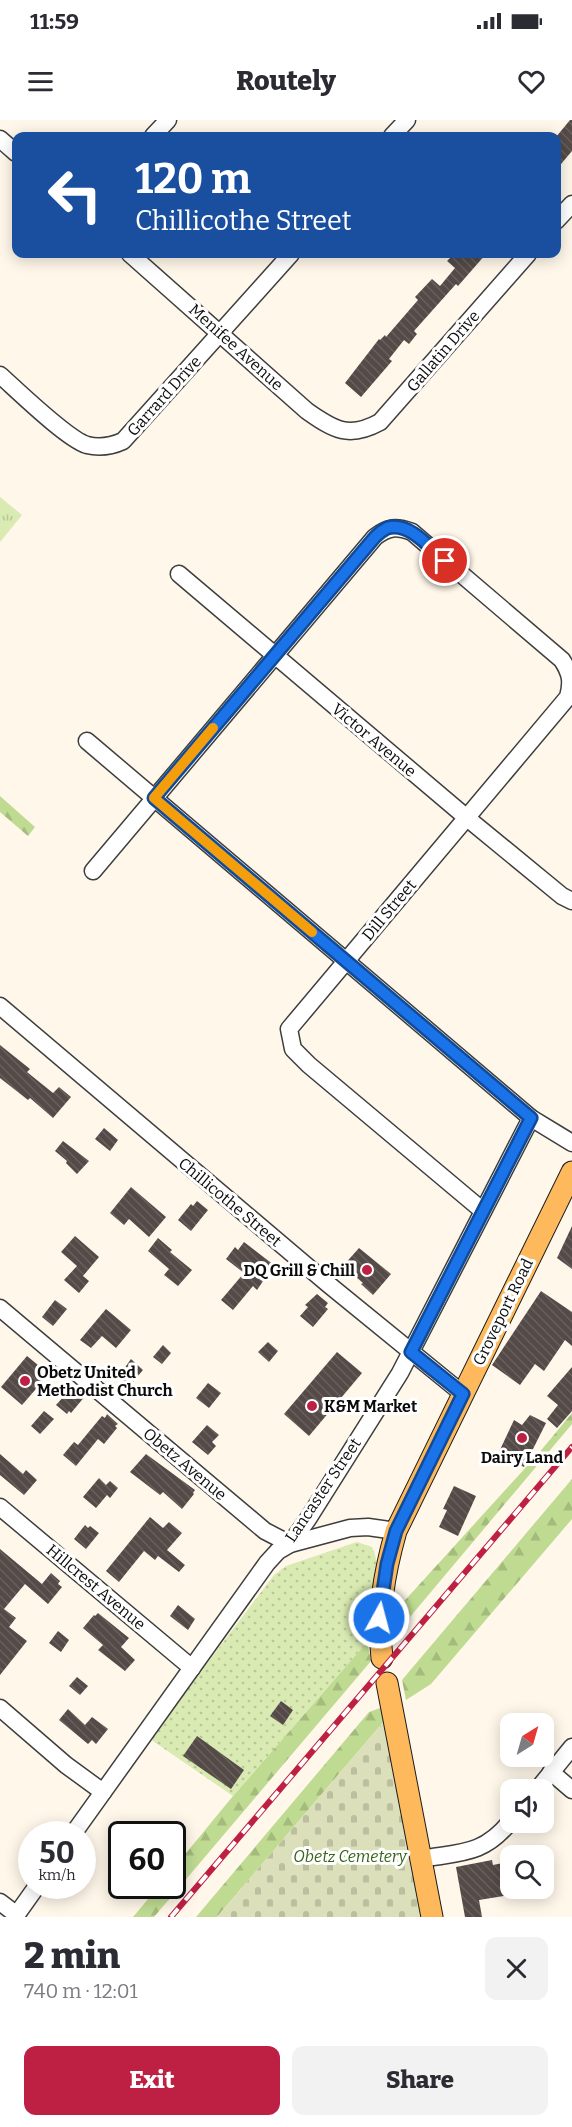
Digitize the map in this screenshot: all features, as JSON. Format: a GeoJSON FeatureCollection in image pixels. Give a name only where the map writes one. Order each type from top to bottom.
{"type":"FeatureCollection","features":[{"type":"Feature","properties":{"kind":"main road","name":"Groveport Road"},"geometry":{"type":"LineString","coordinates":[[382,1658],[379,1633],[380,1603],[396,1531],[572,1172]]}},
{"type":"Feature","properties":{"kind":"main road"},"geometry":{"type":"LineString","coordinates":[[387,1683],[432,1917]]}},
{"type":"Feature","properties":{"kind":"street"},"geometry":{"type":"LineString","coordinates":[[157,132],[168,120]]}},
{"type":"Feature","properties":{"kind":"street"},"geometry":{"type":"LineString","coordinates":[[396,132],[406,120]]}},
{"type":"Feature","properties":{"kind":"street"},"geometry":{"type":"LineString","coordinates":[[0,139],[12,150]]}},
{"type":"Feature","properties":{"kind":"street"},"geometry":{"type":"LineString","coordinates":[[561,216],[572,204]]}},
{"type":"Feature","properties":{"kind":"street","name":"Menifee Avenue"},"geometry":{"type":"LineString","coordinates":[[135,258],[307,411],[327,426],[348,431]]}},
{"type":"Feature","properties":{"kind":"street","name":"Garrard Drive"},"geometry":{"type":"LineString","coordinates":[[0,375],[72,437],[86,445],[102,446],[123,441],[287,258]]}},
{"type":"Feature","properties":{"kind":"street","name":"Gallatin Drive"},"geometry":{"type":"LineString","coordinates":[[348,431],[364,431],[380,422],[524,258]]}},
{"type":"Feature","properties":{"kind":"street","name":"Dill Street"},"geometry":{"type":"LineString","coordinates":[[275,656],[375,537],[386,529],[399,527],[412,532],[562,660],[569,672],[571,685],[568,698],[289,1029],[293,1049],[483,1211]]}},
{"type":"Feature","properties":{"kind":"street","name":"Victor Avenue"},"geometry":{"type":"LineString","coordinates":[[180,574],[467,818],[562,896],[572,901]]}},
{"type":"Feature","properties":{"kind":"street"},"geometry":{"type":"LineString","coordinates":[[93,871],[275,656]]}},
{"type":"Feature","properties":{"kind":"street"},"geometry":{"type":"LineString","coordinates":[[87,741],[531,1118],[572,1143]]}},
{"type":"Feature","properties":{"kind":"street","name":"Chillicothe Street"},"geometry":{"type":"LineString","coordinates":[[0,1006],[320,1278],[463,1394]]}},
{"type":"Feature","properties":{"kind":"street","name":"Lancaster Street"},"geometry":{"type":"LineString","coordinates":[[83,1821],[267,1563],[278,1551],[290,1544],[308,1519],[411,1352],[531,1118]]}},
{"type":"Feature","properties":{"kind":"street","name":"Obetz Avenue"},"geometry":{"type":"LineString","coordinates":[[0,1308],[265,1531],[290,1544]]}},
{"type":"Feature","properties":{"kind":"street","name":"Hillcrest Avenue"},"geometry":{"type":"LineString","coordinates":[[0,1507],[192,1668]]}},
{"type":"Feature","properties":{"kind":"street"},"geometry":{"type":"LineString","coordinates":[[290,1544],[350,1528],[368,1527],[396,1531]]}},
{"type":"Feature","properties":{"kind":"street"},"geometry":{"type":"LineString","coordinates":[[0,1708],[66,1765],[103,1792]]}},
{"type":"Feature","properties":{"kind":"street"},"geometry":{"type":"LineString","coordinates":[[546,1779],[572,1747]]}},
{"type":"Feature","properties":{"kind":"street"},"geometry":{"type":"LineString","coordinates":[[551,1772],[572,1790]]}},
{"type":"Feature","properties":{"kind":"street"},"geometry":{"type":"LineString","coordinates":[[421,1859],[476,1850],[492,1842],[500,1833]]}},
{"type":"Feature","properties":{"kind":"street"},"geometry":{"type":"LineString","coordinates":[[0,1902],[16,1916],[28,1899]]}},
{"type":"Feature","properties":{"kind":"green space"},"geometry":{"type":"Polygon","coordinates":[[[0,497],[22,515],[0,542],[0,497]]]}},
{"type":"Feature","properties":{"kind":"green space"},"geometry":{"type":"Polygon","coordinates":[[[0,796],[35,827],[28,836],[0,812],[0,796]]]}},
{"type":"Feature","properties":{"kind":"green space"},"geometry":{"type":"Polygon","coordinates":[[[572,1413],[572,1424],[394,1636],[388,1619],[538,1454],[572,1413]]]}},
{"type":"Feature","properties":{"kind":"green space"},"geometry":{"type":"Polygon","coordinates":[[[572,1479],[572,1519],[431,1684],[406,1700],[402,1680],[572,1479]]]}},
{"type":"Feature","properties":{"kind":"green space"},"geometry":{"type":"Polygon","coordinates":[[[357,1542],[372,1547],[376,1561],[368,1612],[367,1642],[233,1796],[150,1739],[274,1575],[286,1566],[357,1542]]]}},
{"type":"Feature","properties":{"kind":"green space"},"geometry":{"type":"Polygon","coordinates":[[[367,1642],[371,1661],[186,1879],[186,1853],[367,1642]]]}},
{"type":"Feature","properties":{"kind":"green space"},"geometry":{"type":"Polygon","coordinates":[[[383,1707],[385,1720],[217,1917],[196,1917],[369,1712],[383,1707]]]}},
{"type":"Feature","properties":{"kind":"green space","name":"Obetz Cemetery"},"geometry":{"type":"Polygon","coordinates":[[[385,1720],[423,1917],[217,1917],[385,1720]]]}},
{"type":"Feature","properties":{"kind":"green space"},"geometry":{"type":"Polygon","coordinates":[[[148,1899],[169,1899],[154,1917],[133,1917],[148,1899]]]}},
{"type":"Feature","properties":{"kind":"building"},"geometry":{"type":"Polygon","coordinates":[[[572,120],[572,151],[561,164],[561,132],[572,120]]]}},
{"type":"Feature","properties":{"kind":"building"},"geometry":{"type":"Polygon","coordinates":[[[450,258],[482,258],[414,331],[417,334],[409,344],[404,340],[389,359],[392,361],[361,397],[345,383],[379,339],[385,335],[386,337],[418,300],[415,297],[432,279],[440,286],[455,268],[447,261],[450,258]]]}},
{"type":"Feature","properties":{"kind":"building"},"geometry":{"type":"Polygon","coordinates":[[[0,1045],[30,1069],[27,1072],[53,1093],[59,1087],[71,1097],[53,1118],[30,1098],[28,1100],[0,1078],[0,1045]]]}},
{"type":"Feature","properties":{"kind":"building"},"geometry":{"type":"Polygon","coordinates":[[[104,1128],[118,1140],[110,1151],[95,1139],[104,1128]]]}},
{"type":"Feature","properties":{"kind":"building"},"geometry":{"type":"Polygon","coordinates":[[[63,1141],[89,1161],[77,1174],[55,1151],[63,1141]]]}},
{"type":"Feature","properties":{"kind":"building"},"geometry":{"type":"Polygon","coordinates":[[[131,1187],[166,1217],[149,1237],[129,1219],[124,1225],[110,1213],[131,1187]]]}},
{"type":"Feature","properties":{"kind":"building"},"geometry":{"type":"Polygon","coordinates":[[[197,1201],[208,1210],[191,1231],[178,1220],[191,1204],[193,1206],[197,1201]]]}},
{"type":"Feature","properties":{"kind":"building"},"geometry":{"type":"Polygon","coordinates":[[[572,1226],[572,1269],[557,1258],[572,1226]]]}},
{"type":"Feature","properties":{"kind":"building"},"geometry":{"type":"Polygon","coordinates":[[[75,1236],[99,1257],[83,1276],[89,1281],[79,1293],[64,1280],[77,1266],[61,1252],[75,1236]]]}},
{"type":"Feature","properties":{"kind":"building"},"geometry":{"type":"Polygon","coordinates":[[[158,1238],[172,1250],[170,1252],[192,1270],[178,1286],[164,1275],[169,1269],[148,1251],[158,1238]]]}},
{"type":"Feature","properties":{"kind":"building"},"geometry":{"type":"Polygon","coordinates":[[[244,1242],[274,1265],[257,1290],[253,1286],[233,1310],[221,1300],[244,1273],[226,1259],[235,1247],[238,1250],[244,1242]]]}},
{"type":"Feature","properties":{"kind":"building","name":"DQ Grill & Chill"},"geometry":{"type":"Polygon","coordinates":[[[359,1248],[391,1274],[373,1295],[343,1266],[359,1248]]]}},
{"type":"Feature","properties":{"kind":"building"},"geometry":{"type":"Polygon","coordinates":[[[541,1291],[572,1312],[572,1346],[565,1340],[544,1371],[535,1364],[520,1385],[492,1365],[541,1291]]]}},
{"type":"Feature","properties":{"kind":"building"},"geometry":{"type":"Polygon","coordinates":[[[317,1294],[328,1303],[325,1307],[328,1309],[313,1327],[300,1316],[308,1307],[305,1305],[317,1294]]]}},
{"type":"Feature","properties":{"kind":"building"},"geometry":{"type":"Polygon","coordinates":[[[55,1300],[67,1309],[53,1326],[42,1317],[55,1300]]]}},
{"type":"Feature","properties":{"kind":"building"},"geometry":{"type":"Polygon","coordinates":[[[106,1309],[131,1330],[116,1348],[102,1336],[91,1348],[80,1340],[106,1309]]]}},
{"type":"Feature","properties":{"kind":"building"},"geometry":{"type":"Polygon","coordinates":[[[268,1342],[278,1351],[269,1362],[258,1352],[268,1342]]]}},
{"type":"Feature","properties":{"kind":"building"},"geometry":{"type":"Polygon","coordinates":[[[163,1345],[171,1353],[162,1364],[153,1357],[163,1345]]]}},
{"type":"Feature","properties":{"kind":"building"},"geometry":{"type":"Polygon","coordinates":[[[337,1352],[362,1373],[309,1436],[284,1414],[337,1352]]]}},
{"type":"Feature","properties":{"kind":"building","name":"Obetz United Methodist Church"},"geometry":{"type":"Polygon","coordinates":[[[27,1356],[49,1374],[22,1405],[1,1387],[27,1356]]]}},
{"type":"Feature","properties":{"kind":"building"},"geometry":{"type":"Polygon","coordinates":[[[131,1359],[143,1370],[132,1383],[130,1381],[128,1384],[119,1376],[131,1359]]]}},
{"type":"Feature","properties":{"kind":"building"},"geometry":{"type":"Polygon","coordinates":[[[572,1367],[572,1411],[557,1428],[547,1419],[558,1405],[547,1396],[572,1367]]]}},
{"type":"Feature","properties":{"kind":"building"},"geometry":{"type":"Polygon","coordinates":[[[208,1383],[221,1393],[209,1408],[196,1398],[208,1383]]]}},
{"type":"Feature","properties":{"kind":"building"},"geometry":{"type":"Polygon","coordinates":[[[74,1385],[86,1395],[71,1413],[69,1411],[67,1414],[56,1405],[74,1385]]]}},
{"type":"Feature","properties":{"kind":"building"},"geometry":{"type":"Polygon","coordinates":[[[44,1411],[54,1419],[40,1434],[31,1426],[44,1411]]]}},
{"type":"Feature","properties":{"kind":"building"},"geometry":{"type":"Polygon","coordinates":[[[107,1414],[118,1424],[115,1426],[117,1428],[104,1444],[98,1439],[76,1466],[63,1455],[74,1442],[78,1445],[102,1416],[105,1418],[107,1414]]]}},
{"type":"Feature","properties":{"kind":"building","name":"Dairy Land"},"geometry":{"type":"Polygon","coordinates":[[[530,1415],[546,1423],[524,1467],[498,1454],[514,1420],[522,1425],[530,1415]]]}},
{"type":"Feature","properties":{"kind":"building"},"geometry":{"type":"Polygon","coordinates":[[[207,1425],[219,1435],[212,1442],[216,1446],[208,1455],[192,1442],[207,1425]]]}},
{"type":"Feature","properties":{"kind":"building"},"geometry":{"type":"Polygon","coordinates":[[[0,1454],[23,1474],[26,1470],[37,1480],[24,1495],[0,1475],[0,1454]]]}},
{"type":"Feature","properties":{"kind":"building"},"geometry":{"type":"Polygon","coordinates":[[[146,1454],[195,1490],[182,1509],[163,1492],[160,1495],[130,1472],[146,1454]]]}},
{"type":"Feature","properties":{"kind":"building"},"geometry":{"type":"Polygon","coordinates":[[[99,1478],[106,1485],[110,1481],[118,1488],[110,1498],[107,1495],[96,1508],[83,1497],[99,1478]]]}},
{"type":"Feature","properties":{"kind":"building"},"geometry":{"type":"Polygon","coordinates":[[[454,1486],[476,1496],[458,1536],[439,1527],[447,1510],[443,1509],[454,1486]]]}},
{"type":"Feature","properties":{"kind":"building"},"geometry":{"type":"Polygon","coordinates":[[[150,1517],[163,1528],[169,1522],[182,1533],[167,1550],[185,1565],[179,1572],[158,1556],[155,1560],[144,1551],[119,1582],[106,1571],[150,1517]]]}},
{"type":"Feature","properties":{"kind":"building"},"geometry":{"type":"Polygon","coordinates":[[[85,1525],[99,1533],[86,1549],[74,1539],[85,1525]]]}},
{"type":"Feature","properties":{"kind":"building"},"geometry":{"type":"Polygon","coordinates":[[[0,1549],[42,1584],[51,1573],[60,1581],[58,1584],[62,1587],[48,1604],[25,1584],[4,1609],[16,1618],[9,1627],[27,1641],[0,1675],[0,1549]]]}},
{"type":"Feature","properties":{"kind":"building"},"geometry":{"type":"Polygon","coordinates":[[[178,1605],[195,1619],[188,1630],[170,1616],[178,1605]]]}},
{"type":"Feature","properties":{"kind":"building"},"geometry":{"type":"Polygon","coordinates":[[[98,1613],[129,1638],[121,1647],[135,1660],[125,1671],[98,1650],[103,1645],[83,1628],[98,1613]]]}},
{"type":"Feature","properties":{"kind":"building"},"geometry":{"type":"Polygon","coordinates":[[[58,1631],[69,1640],[61,1652],[49,1643],[58,1631]]]}},
{"type":"Feature","properties":{"kind":"building"},"geometry":{"type":"Polygon","coordinates":[[[77,1677],[88,1686],[80,1695],[69,1686],[77,1677]]]}},
{"type":"Feature","properties":{"kind":"building"},"geometry":{"type":"Polygon","coordinates":[[[281,1701],[293,1710],[283,1725],[270,1716],[281,1701]]]}},
{"type":"Feature","properties":{"kind":"building"},"geometry":{"type":"Polygon","coordinates":[[[68,1709],[85,1725],[92,1717],[108,1729],[96,1744],[92,1740],[88,1744],[59,1720],[68,1709]]]}},
{"type":"Feature","properties":{"kind":"building"},"geometry":{"type":"Polygon","coordinates":[[[197,1736],[244,1770],[231,1789],[183,1756],[197,1736]]]}},
{"type":"Feature","properties":{"kind":"building"},"geometry":{"type":"Polygon","coordinates":[[[492,1860],[493,1865],[500,1864],[500,1897],[479,1900],[482,1917],[465,1917],[456,1867],[492,1860]]]}},
{"type":"Feature","properties":{"kind":"railway"},"geometry":{"type":"LineString","coordinates":[[171,1917],[572,1447]]}},
{"type":"Feature","properties":{"kind":"slow traffic"},"geometry":{"type":"LineString","coordinates":[[213,728],[154,798],[312,932]]}},
{"type":"Feature","properties":{"kind":"place","name":"DQ Grill & Chill"},"geometry":{"type":"Point","coordinates":[367,1270]}},
{"type":"Feature","properties":{"kind":"place","name":"Obetz United Methodist Church"},"geometry":{"type":"Point","coordinates":[25,1381]}},
{"type":"Feature","properties":{"kind":"place","name":"K&M Market"},"geometry":{"type":"Point","coordinates":[312,1406]}},
{"type":"Feature","properties":{"kind":"place","name":"Dairy Land"},"geometry":{"type":"Point","coordinates":[522,1438]}},
{"type":"Feature","properties":{"kind":"route"},"geometry":{"type":"LineString","coordinates":[[379,1618],[387,1564],[396,1531],[463,1394],[411,1352],[531,1118],[154,798],[375,537],[386,529],[399,527],[412,532],[445,561]]}}]}
